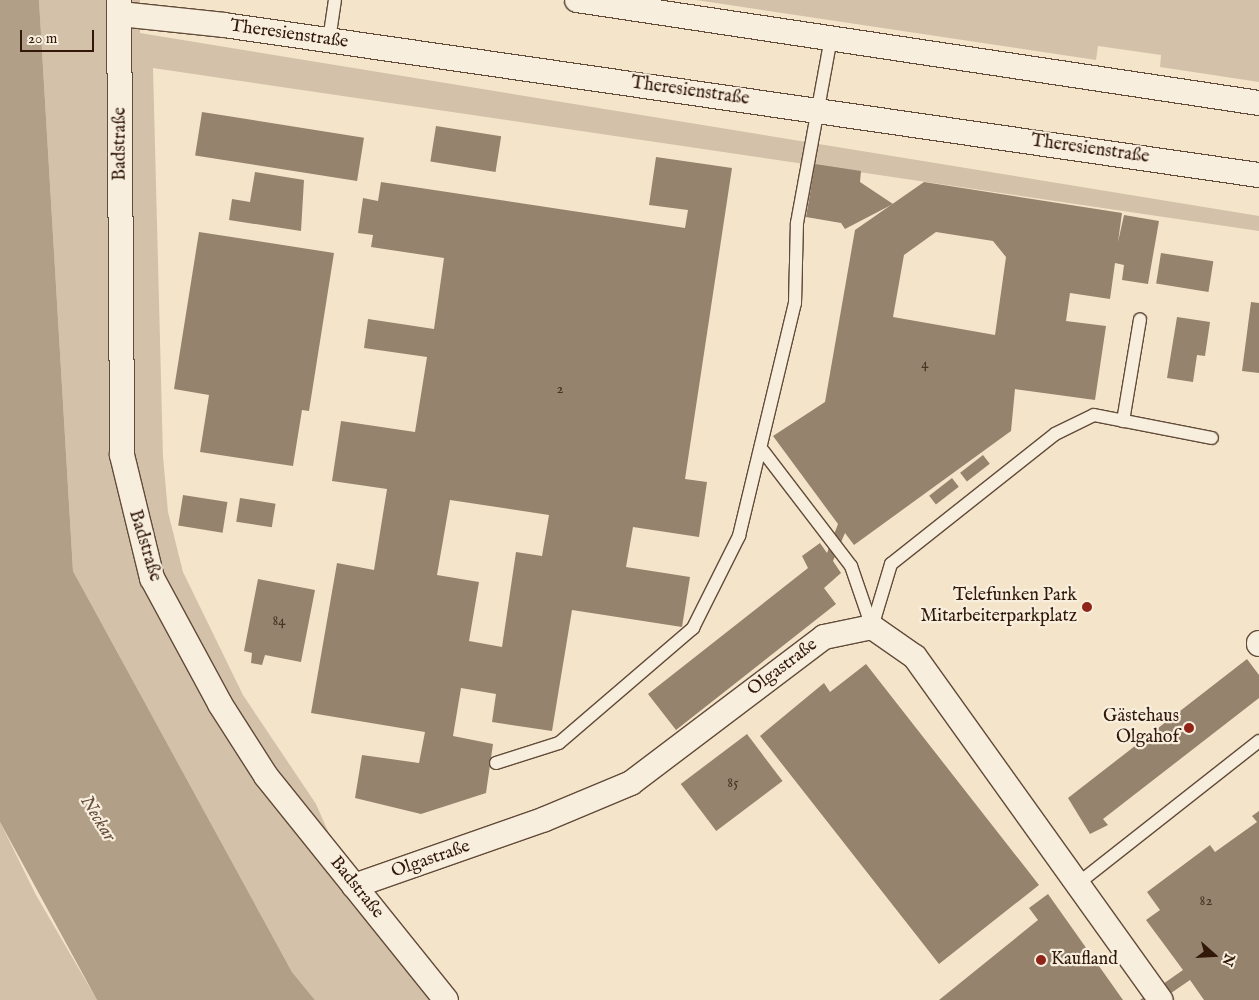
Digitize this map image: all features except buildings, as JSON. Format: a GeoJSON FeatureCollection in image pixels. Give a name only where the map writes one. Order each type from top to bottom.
{"type":"FeatureCollection","features":[{"type":"Feature","properties":{"kind":"street"},"geometry":{"type":"LineString","coordinates":[[577,0],[1259,103]]}},
{"type":"Feature","properties":{"kind":"street","name":"Theresienstraße"},"geometry":{"type":"LineString","coordinates":[[120,7],[329,40],[1259,175]]}},
{"type":"Feature","properties":{"kind":"street","name":"Badstraße"},"geometry":{"type":"LineString","coordinates":[[120,7],[122,454],[133,517],[152,578],[220,704],[266,776],[446,1000]]}},
{"type":"Feature","properties":{"kind":"street"},"geometry":{"type":"LineString","coordinates":[[872,627],[915,657],[1076,885],[1161,1000]]}},
{"type":"Feature","properties":{"kind":"street","name":"Olgastraße"},"geometry":{"type":"LineString","coordinates":[[354,886],[537,822],[631,783],[824,637],[872,627]]}},
{"type":"Feature","properties":{"kind":"lane"},"geometry":{"type":"LineString","coordinates":[[329,40],[335,0]]}},
{"type":"Feature","properties":{"kind":"lane"},"geometry":{"type":"LineString","coordinates":[[496,763],[559,743],[693,628],[739,536],[762,451],[795,303],[797,223],[816,110],[831,38]]}},
{"type":"Feature","properties":{"kind":"lane"},"geometry":{"type":"LineString","coordinates":[[1122,421],[1140,318]]}},
{"type":"Feature","properties":{"kind":"lane"},"geometry":{"type":"LineString","coordinates":[[872,627],[891,564],[1055,434],[1094,415],[1212,438]]}},
{"type":"Feature","properties":{"kind":"lane"},"geometry":{"type":"LineString","coordinates":[[762,451],[851,566],[872,627]]}},
{"type":"Feature","properties":{"kind":"lane"},"geometry":{"type":"LineString","coordinates":[[1076,885],[1259,741]]}},
{"type":"Feature","properties":{"kind":"shaded area"},"geometry":{"type":"Polygon","coordinates":[[[39,0],[140,0],[140,33],[1259,216],[1259,231],[153,68],[163,456],[168,512],[183,572],[243,695],[316,804],[362,908],[434,1000],[315,1000],[292,972],[73,571],[39,0]]]}},
{"type":"Feature","properties":{"kind":"shaded area"},"geometry":{"type":"Polygon","coordinates":[[[696,0],[1259,0],[1259,82],[1160,67],[1161,55],[1098,46],[1096,60],[696,0]]]}},
{"type":"Feature","properties":{"kind":"shaded area"},"geometry":{"type":"Polygon","coordinates":[[[0,822],[36,895],[97,1000],[0,1000],[0,822]]]}},
{"type":"Feature","properties":{"kind":"water","name":"Neckar"},"geometry":{"type":"Polygon","coordinates":[[[0,0],[39,0],[73,571],[292,972],[315,1000],[97,1000],[0,822],[0,0]]]}},
{"type":"Feature","properties":{"kind":"place","name":"Telefunken Park Mitarbeiterparkplatz"},"geometry":{"type":"Point","coordinates":[1087,607]}},
{"type":"Feature","properties":{"kind":"place","name":"Gästehaus Olgahof"},"geometry":{"type":"Point","coordinates":[1189,728]}},
{"type":"Feature","properties":{"kind":"place","name":"Kaufland"},"geometry":{"type":"Point","coordinates":[1041,960]}}]}
